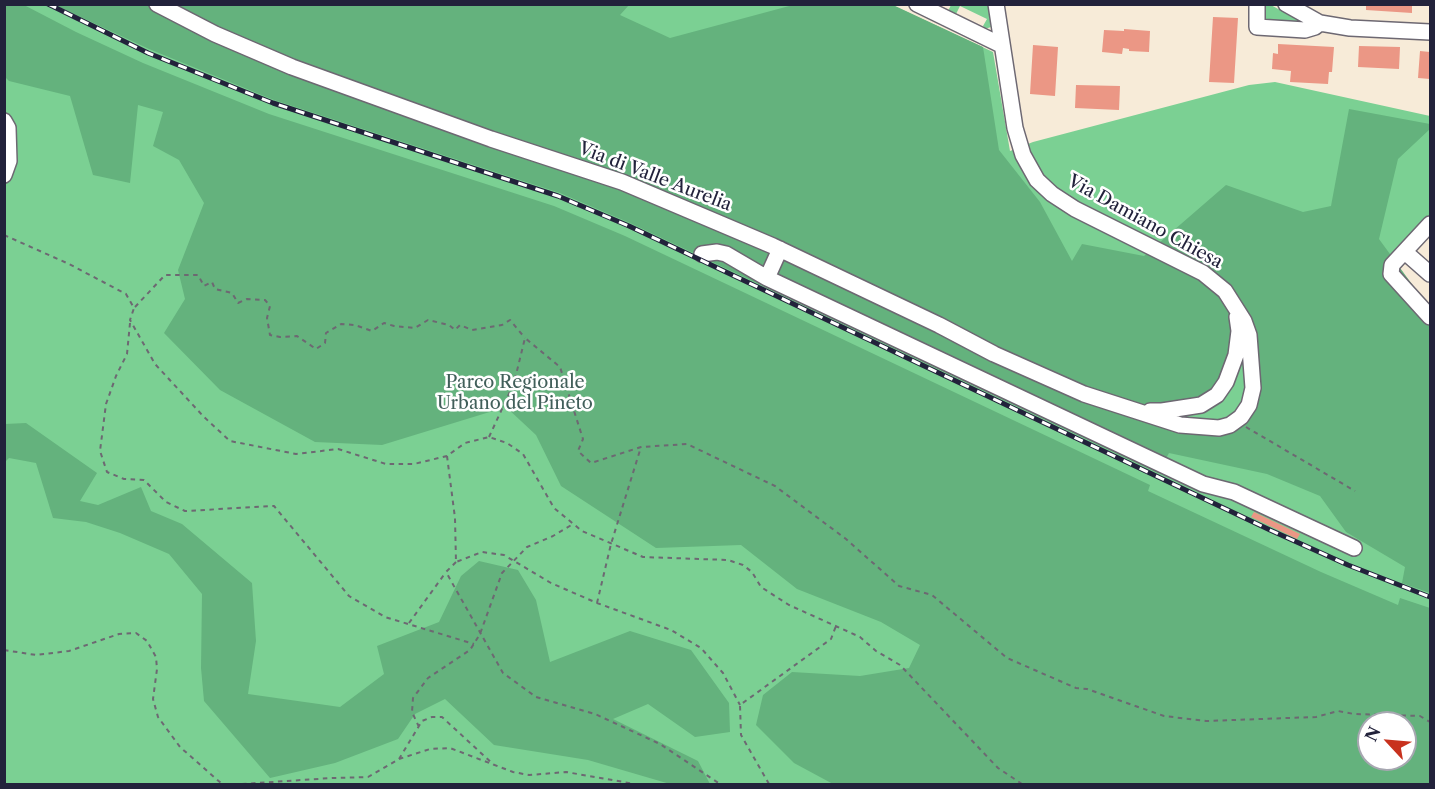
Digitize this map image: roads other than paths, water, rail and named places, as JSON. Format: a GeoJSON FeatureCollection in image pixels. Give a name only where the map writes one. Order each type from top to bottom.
{"type":"FeatureCollection","features":[{"type":"Feature","properties":{"kind":"street","name":"Via di Valle Aurelia"},"geometry":{"type":"LineString","coordinates":[[157,4],[215,34],[292,67],[491,139],[622,182],[780,249],[1053,381],[1129,410],[1180,425],[1219,428],[1236,421]]}},
{"type":"Feature","properties":{"kind":"street"},"geometry":{"type":"LineString","coordinates":[[917,4],[938,9],[1001,45]]}},
{"type":"Feature","properties":{"kind":"street","name":"Via Damiano Chiesa"},"geometry":{"type":"LineString","coordinates":[[996,4],[1016,128],[1023,155],[1033,174],[1042,185],[1076,209],[1203,273],[1220,286],[1244,321],[1249,335],[1253,388],[1249,405],[1236,421]]}},
{"type":"Feature","properties":{"kind":"street"},"geometry":{"type":"LineString","coordinates":[[1257,4],[1257,27],[1305,30],[1320,23]]}},
{"type":"Feature","properties":{"kind":"street"},"geometry":{"type":"LineString","coordinates":[[1286,4],[1320,23],[1350,28],[1431,32]]}},
{"type":"Feature","properties":{"kind":"street"},"geometry":{"type":"LineString","coordinates":[[4,121],[8,128],[9,161],[4,175]]}},
{"type":"Feature","properties":{"kind":"street"},"geometry":{"type":"LineString","coordinates":[[1431,224],[1392,265],[1391,274],[1431,317]]}},
{"type":"Feature","properties":{"kind":"street"},"geometry":{"type":"LineString","coordinates":[[767,278],[780,249]]}},
{"type":"Feature","properties":{"kind":"street"},"geometry":{"type":"LineString","coordinates":[[702,254],[717,252],[726,254],[767,278],[1203,484],[1234,492],[1354,548]]}},
{"type":"Feature","properties":{"kind":"street"},"geometry":{"type":"LineString","coordinates":[[1405,252],[1431,274]]}},
{"type":"Feature","properties":{"kind":"street","name":"Via di Valle Aurelia"},"geometry":{"type":"LineString","coordinates":[[1129,410],[1162,411],[1185,408],[1201,405],[1217,395],[1232,369],[1238,343],[1237,317],[1233,303]]}},
{"type":"Feature","properties":{"kind":"railway"},"geometry":{"type":"LineString","coordinates":[[48,4],[148,53],[273,103],[558,196],[629,226],[1270,530],[1348,565],[1430,597]]}},
{"type":"Feature","properties":{"kind":"park label","name":"Parco Regionale Urbano del Pineto"},"geometry":{"type":"Point","coordinates":[515,394]}}]}
